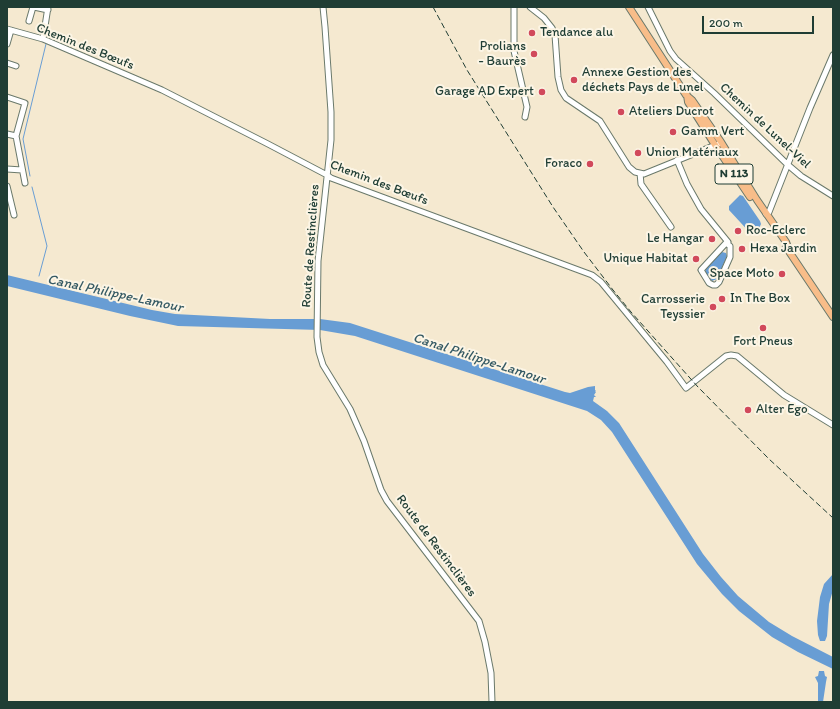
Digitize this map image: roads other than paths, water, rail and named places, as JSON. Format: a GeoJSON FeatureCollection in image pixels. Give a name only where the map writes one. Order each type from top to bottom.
{"type":"FeatureCollection","features":[{"type":"Feature","properties":{"kind":"main road","name":"N 113"},"geometry":{"type":"LineString","coordinates":[[629,7],[686,94],[692,100],[760,210],[789,250],[833,317]]}},
{"type":"Feature","properties":{"kind":"main road","name":"N 113"},"geometry":{"type":"LineString","coordinates":[[718,144],[786,242],[789,250]]}},
{"type":"Feature","properties":{"kind":"street"},"geometry":{"type":"LineString","coordinates":[[29,21],[34,7],[48,8],[43,39]]}},
{"type":"Feature","properties":{"kind":"street","name":"Route de Restinclières"},"geometry":{"type":"LineString","coordinates":[[323,7],[326,26],[331,112],[331,140],[318,261],[317,333],[319,352],[323,365],[350,410],[364,441],[381,490],[387,501],[479,621],[491,673],[492,702]]}},
{"type":"Feature","properties":{"kind":"street"},"geometry":{"type":"LineString","coordinates":[[514,7],[514,50],[527,107],[525,117]]}},
{"type":"Feature","properties":{"kind":"street"},"geometry":{"type":"LineString","coordinates":[[530,7],[544,18],[552,28],[555,35],[558,77],[561,90],[566,98],[600,122],[629,167],[635,172],[644,174],[718,144]]}},
{"type":"Feature","properties":{"kind":"street","name":"Chemin de Lunel-Viel"},"geometry":{"type":"LineString","coordinates":[[648,7],[670,51],[676,59],[714,93],[788,165],[833,196]]}},
{"type":"Feature","properties":{"kind":"street"},"geometry":{"type":"LineString","coordinates":[[7,44],[9,30]]}},
{"type":"Feature","properties":{"kind":"street","name":"Chemin des Bœufs"},"geometry":{"type":"LineString","coordinates":[[9,30],[43,39],[162,90],[331,178],[592,275],[601,282],[667,362],[686,388],[726,356],[731,354],[737,356],[784,395],[833,425]]}},
{"type":"Feature","properties":{"kind":"street"},"geometry":{"type":"LineString","coordinates":[[766,214],[769,212],[833,54]]}},
{"type":"Feature","properties":{"kind":"street"},"geometry":{"type":"LineString","coordinates":[[7,63],[16,66]]}},
{"type":"Feature","properties":{"kind":"street"},"geometry":{"type":"LineString","coordinates":[[7,97],[25,103],[16,136],[25,183]]}},
{"type":"Feature","properties":{"kind":"street"},"geometry":{"type":"LineString","coordinates":[[7,134],[16,136]]}},
{"type":"Feature","properties":{"kind":"street"},"geometry":{"type":"LineString","coordinates":[[677,160],[687,184],[701,209],[728,242],[726,243],[730,246],[730,257],[719,282],[716,285],[713,285],[709,283],[701,270],[726,243]]}},
{"type":"Feature","properties":{"kind":"street"},"geometry":{"type":"LineString","coordinates":[[7,176],[8,169],[22,170]]}},
{"type":"Feature","properties":{"kind":"street"},"geometry":{"type":"LineString","coordinates":[[640,173],[641,184],[671,228]]}},
{"type":"Feature","properties":{"kind":"street"},"geometry":{"type":"LineString","coordinates":[[7,186],[14,215]]}},
{"type":"Feature","properties":{"kind":"water"},"geometry":{"type":"Polygon","coordinates":[[[740,195],[743,196],[760,221],[761,224],[756,235],[752,235],[729,210],[729,206],[740,195]]]}},
{"type":"Feature","properties":{"kind":"water"},"geometry":{"type":"Polygon","coordinates":[[[722,252],[726,253],[727,256],[717,279],[712,281],[705,269],[722,252]]]}},
{"type":"Feature","properties":{"kind":"water"},"geometry":{"type":"Polygon","coordinates":[[[7,275],[152,310],[175,314],[270,319],[320,319],[350,323],[565,392],[570,393],[595,386],[596,392],[594,395],[596,397],[594,397],[593,401],[607,411],[619,423],[703,554],[721,577],[738,596],[769,622],[792,636],[833,657],[833,669],[798,652],[772,637],[739,611],[722,594],[697,564],[612,432],[601,420],[587,411],[355,336],[320,330],[178,326],[7,286],[7,275]]]}},
{"type":"Feature","properties":{"kind":"water"},"geometry":{"type":"Polygon","coordinates":[[[833,574],[833,590],[829,604],[827,636],[825,641],[820,641],[817,621],[820,597],[824,584],[833,574]]]}},
{"type":"Feature","properties":{"kind":"water"},"geometry":{"type":"Polygon","coordinates":[[[819,671],[824,671],[825,676],[827,677],[823,702],[818,702],[818,683],[815,677],[818,676],[819,671]]]}},
{"type":"Feature","properties":{"kind":"waterway"},"geometry":{"type":"LineString","coordinates":[[30,176],[23,139],[46,44]]}},
{"type":"Feature","properties":{"kind":"waterway"},"geometry":{"type":"LineString","coordinates":[[32,187],[47,246],[39,276]]}},
{"type":"Feature","properties":{"kind":"railway"},"geometry":{"type":"LineString","coordinates":[[433,7],[467,70],[553,207],[584,252],[613,290],[698,387],[769,459],[833,518]]}},
{"type":"Feature","properties":{"kind":"place","name":"Tendance alu"},"geometry":{"type":"Point","coordinates":[532,33]}},
{"type":"Feature","properties":{"kind":"place","name":"Prolians - Baurès"},"geometry":{"type":"Point","coordinates":[534,54]}},
{"type":"Feature","properties":{"kind":"place","name":"Annexe Gestion des déchets Pays de Lunel"},"geometry":{"type":"Point","coordinates":[574,80]}},
{"type":"Feature","properties":{"kind":"place","name":"Garage AD Expert"},"geometry":{"type":"Point","coordinates":[542,92]}},
{"type":"Feature","properties":{"kind":"place","name":"Ateliers Ducrot"},"geometry":{"type":"Point","coordinates":[621,112]}},
{"type":"Feature","properties":{"kind":"place","name":"Gamm Vert"},"geometry":{"type":"Point","coordinates":[673,132]}},
{"type":"Feature","properties":{"kind":"place","name":"Union Matériaux"},"geometry":{"type":"Point","coordinates":[638,153]}},
{"type":"Feature","properties":{"kind":"place","name":"Foraco"},"geometry":{"type":"Point","coordinates":[590,164]}},
{"type":"Feature","properties":{"kind":"place","name":"Roc-Eclerc"},"geometry":{"type":"Point","coordinates":[738,231]}},
{"type":"Feature","properties":{"kind":"place","name":"Le Hangar"},"geometry":{"type":"Point","coordinates":[712,239]}},
{"type":"Feature","properties":{"kind":"place","name":"Hexa Jardin"},"geometry":{"type":"Point","coordinates":[742,249]}},
{"type":"Feature","properties":{"kind":"place","name":"Unique Habitat"},"geometry":{"type":"Point","coordinates":[696,259]}},
{"type":"Feature","properties":{"kind":"place","name":"Space Moto"},"geometry":{"type":"Point","coordinates":[782,274]}},
{"type":"Feature","properties":{"kind":"place","name":"In The Box"},"geometry":{"type":"Point","coordinates":[722,299]}},
{"type":"Feature","properties":{"kind":"place","name":"Carrosserie Teyssier"},"geometry":{"type":"Point","coordinates":[713,307]}},
{"type":"Feature","properties":{"kind":"place","name":"Fort Pneus"},"geometry":{"type":"Point","coordinates":[763,328]}},
{"type":"Feature","properties":{"kind":"place","name":"Alter Ego"},"geometry":{"type":"Point","coordinates":[748,410]}},
{"type":"Feature","properties":{"kind":"water label","name":"Canal Philippe-Lamour"},"geometry":{"type":"Point","coordinates":[115,294]}},
{"type":"Feature","properties":{"kind":"water label","name":"Canal Philippe-Lamour"},"geometry":{"type":"Point","coordinates":[479,359]}}]}
